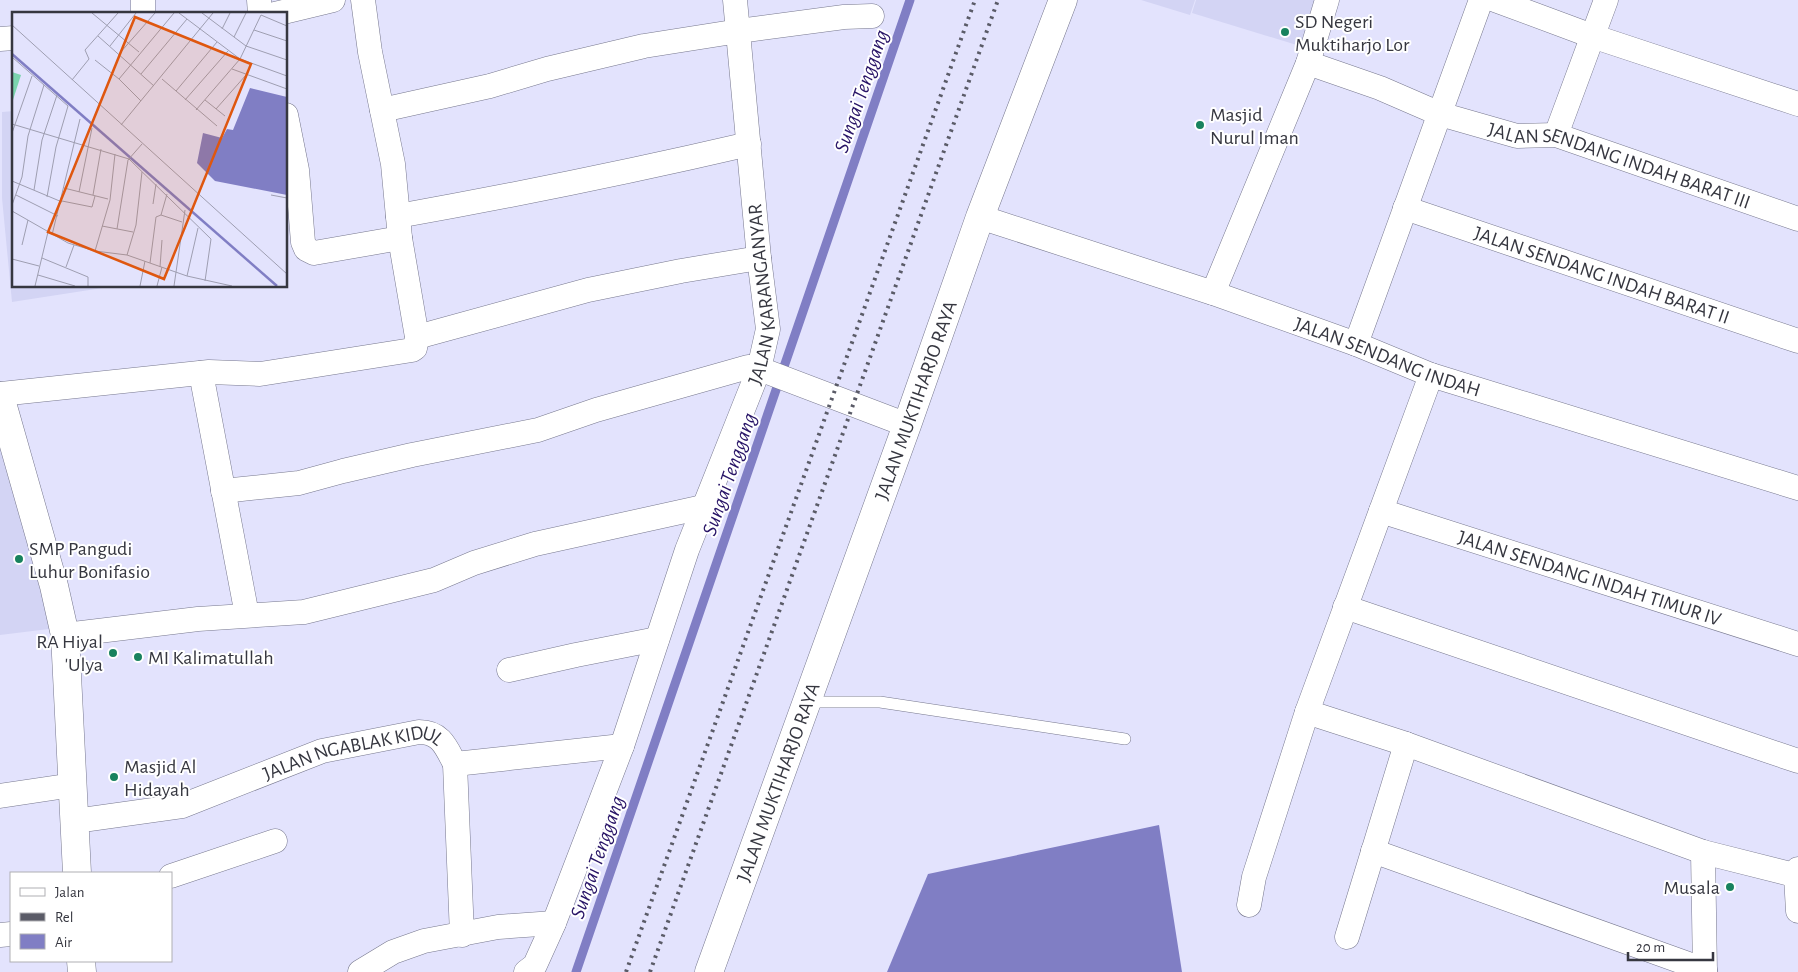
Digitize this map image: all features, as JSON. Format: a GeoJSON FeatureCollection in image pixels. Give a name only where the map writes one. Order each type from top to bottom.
{"type":"FeatureCollection","features":[{"type":"Feature","properties":{"kind":"street"},"geometry":{"type":"LineString","coordinates":[[282,12],[333,0]]}},
{"type":"Feature","properties":{"kind":"street"},"geometry":{"type":"LineString","coordinates":[[77,872],[65,634],[54,586],[0,395],[201,373],[260,374],[346,362],[412,350],[416,345],[417,337],[399,227],[393,164],[370,52],[363,0]]}},
{"type":"Feature","properties":{"kind":"street","name":"JALAN KARANGANYAR"},"geometry":{"type":"LineString","coordinates":[[526,972],[535,965],[554,923],[622,746],[703,507],[760,370],[768,329],[759,258],[735,0]]}},
{"type":"Feature","properties":{"kind":"street","name":"JALAN MUKTIHARJO RAYA"},"geometry":{"type":"LineString","coordinates":[[709,972],[907,425],[980,217],[1064,0]]}},
{"type":"Feature","properties":{"kind":"street"},"geometry":{"type":"LineString","coordinates":[[1213,293],[1308,63],[1327,0]]}},
{"type":"Feature","properties":{"kind":"street"},"geometry":{"type":"LineString","coordinates":[[1356,344],[1480,0]]}},
{"type":"Feature","properties":{"kind":"street"},"geometry":{"type":"LineString","coordinates":[[1496,0],[1592,36],[1798,104]]}},
{"type":"Feature","properties":{"kind":"street"},"geometry":{"type":"LineString","coordinates":[[1556,135],[1606,0]]}},
{"type":"Feature","properties":{"kind":"street"},"geometry":{"type":"LineString","coordinates":[[382,110],[490,86],[547,69],[644,46],[844,17],[872,16]]}},
{"type":"Feature","properties":{"kind":"street","name":"JALAN SENDANG INDAH BARAT III"},"geometry":{"type":"LineString","coordinates":[[1308,63],[1380,88],[1440,114],[1517,136],[1556,135],[1798,219]]}},
{"type":"Feature","properties":{"kind":"street"},"geometry":{"type":"LineString","coordinates":[[288,125],[297,170],[304,242],[306,248],[314,253],[487,200],[682,160],[749,144]]}},
{"type":"Feature","properties":{"kind":"street","name":"JALAN SENDANG INDAH BARAT II"},"geometry":{"type":"LineString","coordinates":[[1406,208],[1798,341]]}},
{"type":"Feature","properties":{"kind":"street","name":"JALAN SENDANG INDAH"},"geometry":{"type":"LineString","coordinates":[[980,217],[1213,293],[1356,344],[1431,375],[1798,488]]}},
{"type":"Feature","properties":{"kind":"street"},"geometry":{"type":"LineString","coordinates":[[417,337],[588,290],[681,271],[759,258]]}},
{"type":"Feature","properties":{"kind":"street"},"geometry":{"type":"LineString","coordinates":[[223,491],[299,483],[343,470],[538,430],[596,410],[748,367],[784,378],[907,425]]}},
{"type":"Feature","properties":{"kind":"street"},"geometry":{"type":"LineString","coordinates":[[201,373],[247,616]]}},
{"type":"Feature","properties":{"kind":"street"},"geometry":{"type":"LineString","coordinates":[[1249,905],[1254,877],[1306,712],[1431,375]]}},
{"type":"Feature","properties":{"kind":"street"},"geometry":{"type":"LineString","coordinates":[[65,634],[198,618],[304,612],[434,580],[474,563],[534,544],[703,507]]}},
{"type":"Feature","properties":{"kind":"street","name":"JALAN SENDANG INDAH TIMUR IV"},"geometry":{"type":"LineString","coordinates":[[1381,511],[1798,644]]}},
{"type":"Feature","properties":{"kind":"street"},"geometry":{"type":"LineString","coordinates":[[1345,606],[1798,761]]}},
{"type":"Feature","properties":{"kind":"street"},"geometry":{"type":"LineString","coordinates":[[509,670],[657,639]]}},
{"type":"Feature","properties":{"kind":"street"},"geometry":{"type":"LineString","coordinates":[[1306,712],[1406,744],[1703,852],[1797,874],[1798,911]]}},
{"type":"Feature","properties":{"kind":"street","name":"JALAN NGABLAK KIDUL"},"geometry":{"type":"LineString","coordinates":[[75,821],[182,806],[322,751],[419,732],[430,732],[444,742],[455,764],[622,746]]}},
{"type":"Feature","properties":{"kind":"street"},"geometry":{"type":"LineString","coordinates":[[1347,936],[1406,744]]}},
{"type":"Feature","properties":{"kind":"street"},"geometry":{"type":"LineString","coordinates":[[455,764],[462,934]]}},
{"type":"Feature","properties":{"kind":"street"},"geometry":{"type":"LineString","coordinates":[[0,796],[73,785]]}},
{"type":"Feature","properties":{"kind":"street"},"geometry":{"type":"LineString","coordinates":[[172,876],[275,841]]}},
{"type":"Feature","properties":{"kind":"street"},"geometry":{"type":"LineString","coordinates":[[1373,851],[1705,971],[1703,852]]}},
{"type":"Feature","properties":{"kind":"street"},"geometry":{"type":"LineString","coordinates":[[360,972],[393,952],[424,941],[498,927],[554,923]]}},
{"type":"Feature","properties":{"kind":"lane"},"geometry":{"type":"LineString","coordinates":[[806,702],[880,702],[1125,739]]}},
{"type":"Feature","properties":{"kind":"shaded area"},"geometry":{"type":"Polygon","coordinates":[[[1141,0],[1195,0],[1190,15],[1141,0]]]}},
{"type":"Feature","properties":{"kind":"shaded area","name":"SD Negeri Muktiharjo Lor"},"geometry":{"type":"Polygon","coordinates":[[[1196,0],[1329,0],[1313,50],[1192,13],[1196,0]]]}},
{"type":"Feature","properties":{"kind":"shaded area"},"geometry":{"type":"Polygon","coordinates":[[[12,111],[12,288],[102,288],[12,302],[2,198],[2,112],[12,111]]]}},
{"type":"Feature","properties":{"kind":"shaded area","name":"SMP Pangudi Luhur Bonifasio"},"geometry":{"type":"Polygon","coordinates":[[[0,429],[57,628],[0,635],[0,429]]]}},
{"type":"Feature","properties":{"kind":"water"},"geometry":{"type":"Polygon","coordinates":[[[1159,825],[1182,972],[887,972],[928,874],[1159,825]]]}},
{"type":"Feature","properties":{"kind":"waterway","name":"Sungai Tenggang"},"geometry":{"type":"LineString","coordinates":[[576,972],[910,0]]}},
{"type":"Feature","properties":{"kind":"railway"},"geometry":{"type":"LineString","coordinates":[[626,972],[975,0]]}},
{"type":"Feature","properties":{"kind":"railway"},"geometry":{"type":"LineString","coordinates":[[650,972],[998,0]]}},
{"type":"Feature","properties":{"kind":"place","name":"SD Negeri Muktiharjo Lor"},"geometry":{"type":"Point","coordinates":[1285,32]}},
{"type":"Feature","properties":{"kind":"place","name":"Masjid Nurul Iman"},"geometry":{"type":"Point","coordinates":[1200,125]}},
{"type":"Feature","properties":{"kind":"place","name":"SMP Pangudi Luhur Bonifasio"},"geometry":{"type":"Point","coordinates":[19,559]}},
{"type":"Feature","properties":{"kind":"place","name":"RA Hiyal 'Ulya"},"geometry":{"type":"Point","coordinates":[113,653]}},
{"type":"Feature","properties":{"kind":"place","name":"MI Kalimatullah"},"geometry":{"type":"Point","coordinates":[138,657]}},
{"type":"Feature","properties":{"kind":"place","name":"Masjid Al Hidayah"},"geometry":{"type":"Point","coordinates":[114,777]}},
{"type":"Feature","properties":{"kind":"place","name":"Musala"},"geometry":{"type":"Point","coordinates":[1730,887]}}]}
